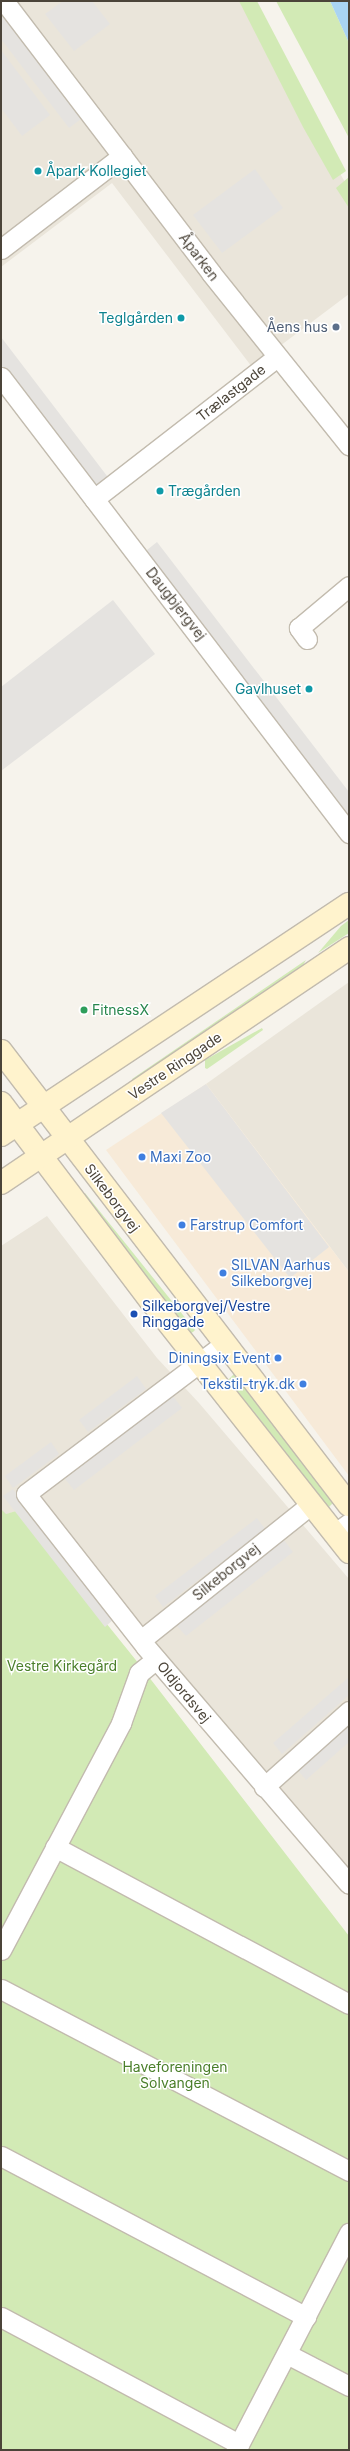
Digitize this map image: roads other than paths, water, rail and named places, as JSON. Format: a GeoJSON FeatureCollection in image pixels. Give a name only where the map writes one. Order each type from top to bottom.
{"type":"FeatureCollection","features":[{"type":"Feature","properties":{"kind":"street","name":"Åparken"},"geometry":{"type":"LineString","coordinates":[[4,1],[277,357]]}},
{"type":"Feature","properties":{"kind":"street"},"geometry":{"type":"LineString","coordinates":[[1,249],[122,156]]}},
{"type":"Feature","properties":{"kind":"street","name":"Trælastgade"},"geometry":{"type":"LineString","coordinates":[[94,499],[277,357],[349,445]]}},
{"type":"Feature","properties":{"kind":"street","name":"Daugbjergvej"},"geometry":{"type":"LineString","coordinates":[[1,377],[349,833]]}},
{"type":"Feature","properties":{"kind":"street"},"geometry":{"type":"LineString","coordinates":[[307,639],[299,628],[349,586]]}},
{"type":"Feature","properties":{"kind":"street"},"geometry":{"type":"LineString","coordinates":[[9,1130],[349,904]]}},
{"type":"Feature","properties":{"kind":"street","name":"Vestre Ringgade"},"geometry":{"type":"LineString","coordinates":[[1,1183],[349,948]]}},
{"type":"Feature","properties":{"kind":"street","name":"Silkeborgvej"},"geometry":{"type":"LineString","coordinates":[[1,1051],[224,1344],[349,1505]]}},
{"type":"Feature","properties":{"kind":"street"},"geometry":{"type":"LineString","coordinates":[[1,1103],[9,1130],[41,1157],[310,1505],[342,1528],[349,1552]]}},
{"type":"Feature","properties":{"kind":"street"},"geometry":{"type":"LineString","coordinates":[[200,1362],[224,1344]]}},
{"type":"Feature","properties":{"kind":"street","name":"Oldjordsvej"},"geometry":{"type":"LineString","coordinates":[[200,1362],[26,1494],[141,1640],[264,1787],[349,1884]]}},
{"type":"Feature","properties":{"kind":"street","name":"Silkeborgvej"},"geometry":{"type":"LineString","coordinates":[[141,1640],[310,1505]]}},
{"type":"Feature","properties":{"kind":"street"},"geometry":{"type":"LineString","coordinates":[[1,1950],[121,1723],[139,1673],[156,1658]]}},
{"type":"Feature","properties":{"kind":"street"},"geometry":{"type":"LineString","coordinates":[[264,1787],[349,1711]]}},
{"type":"Feature","properties":{"kind":"street"},"geometry":{"type":"LineString","coordinates":[[55,1847],[349,2004]]}},
{"type":"Feature","properties":{"kind":"street"},"geometry":{"type":"LineString","coordinates":[[1,1989],[349,2171]]}},
{"type":"Feature","properties":{"kind":"street"},"geometry":{"type":"LineString","coordinates":[[1,2156],[306,2317]]}},
{"type":"Feature","properties":{"kind":"street"},"geometry":{"type":"LineString","coordinates":[[1,2317],[238,2447],[349,2233]]}},
{"type":"Feature","properties":{"kind":"street"},"geometry":{"type":"LineString","coordinates":[[287,2354],[349,2386]]}},
{"type":"Feature","properties":{"kind":"water"},"geometry":{"type":"Polygon","coordinates":[[[330,1],[349,1],[349,43],[330,1]]]}},
{"type":"Feature","properties":{"kind":"place","name":"Åpark Kollegiet"},"geometry":{"type":"Point","coordinates":[38,171]}},
{"type":"Feature","properties":{"kind":"place","name":"Teglgården"},"geometry":{"type":"Point","coordinates":[181,318]}},
{"type":"Feature","properties":{"kind":"place","name":"Åens hus"},"geometry":{"type":"Point","coordinates":[336,327]}},
{"type":"Feature","properties":{"kind":"place","name":"Trægården"},"geometry":{"type":"Point","coordinates":[160,491]}},
{"type":"Feature","properties":{"kind":"place","name":"Gavlhuset"},"geometry":{"type":"Point","coordinates":[309,689]}},
{"type":"Feature","properties":{"kind":"place","name":"FitnessX"},"geometry":{"type":"Point","coordinates":[84,1010]}},
{"type":"Feature","properties":{"kind":"place","name":"Maxi Zoo"},"geometry":{"type":"Point","coordinates":[142,1157]}},
{"type":"Feature","properties":{"kind":"place","name":"Farstrup Comfort"},"geometry":{"type":"Point","coordinates":[182,1225]}},
{"type":"Feature","properties":{"kind":"place","name":"SILVAN Aarhus Silkeborgvej"},"geometry":{"type":"Point","coordinates":[223,1273]}},
{"type":"Feature","properties":{"kind":"place","name":"Silkeborgvej/Vestre Ringgade"},"geometry":{"type":"Point","coordinates":[134,1314]}},
{"type":"Feature","properties":{"kind":"place","name":"Diningsix Event"},"geometry":{"type":"Point","coordinates":[278,1358]}},
{"type":"Feature","properties":{"kind":"place","name":"Tekstil-tryk.dk"},"geometry":{"type":"Point","coordinates":[303,1384]}},
{"type":"Feature","properties":{"kind":"park label","name":"Vestre Kirkegård"},"geometry":{"type":"Point","coordinates":[62,1666]}},
{"type":"Feature","properties":{"kind":"park label","name":"Haveforeningen Solvangen"},"geometry":{"type":"Point","coordinates":[175,2076]}}]}
